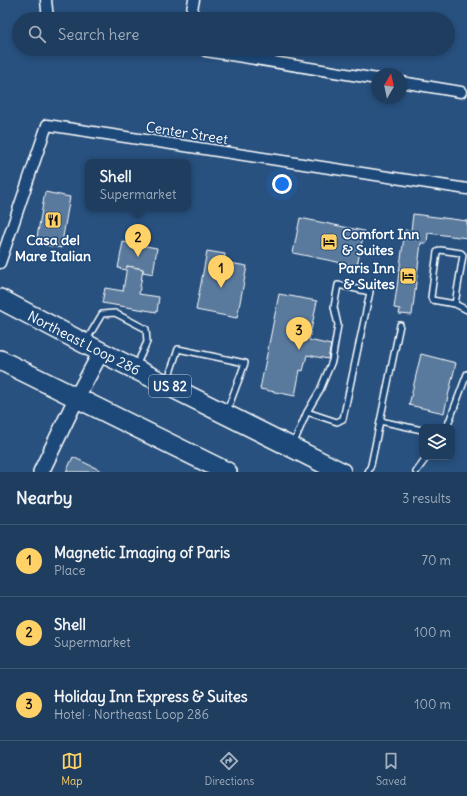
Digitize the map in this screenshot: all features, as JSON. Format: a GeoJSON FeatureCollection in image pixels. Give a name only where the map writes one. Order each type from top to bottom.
{"type":"FeatureCollection","features":[{"type":"Feature","properties":{"kind":"highway","name":"Northeast Loop 286"},"geometry":{"type":"LineString","coordinates":[[0,299],[101,352],[341,472]]}},
{"type":"Feature","properties":{"kind":"highway"},"geometry":{"type":"LineString","coordinates":[[0,360],[224,471]]}},
{"type":"Feature","properties":{"kind":"main road"},"geometry":{"type":"LineString","coordinates":[[41,472],[77,397],[101,352]]}},
{"type":"Feature","properties":{"kind":"street"},"geometry":{"type":"LineString","coordinates":[[46,0],[47,12]]}},
{"type":"Feature","properties":{"kind":"street"},"geometry":{"type":"LineString","coordinates":[[191,12],[194,0]]}},
{"type":"Feature","properties":{"kind":"street"},"geometry":{"type":"LineString","coordinates":[[238,56],[371,77]]}},
{"type":"Feature","properties":{"kind":"street"},"geometry":{"type":"LineString","coordinates":[[407,83],[461,92]]}},
{"type":"Feature","properties":{"kind":"street","name":"Center Street"},"geometry":{"type":"LineString","coordinates":[[0,263],[47,125],[467,190]]}},
{"type":"Feature","properties":{"kind":"lane"},"geometry":{"type":"LineString","coordinates":[[455,304],[463,256],[460,253],[440,250],[437,252],[431,298],[432,300],[455,304],[467,310]]}},
{"type":"Feature","properties":{"kind":"lane"},"geometry":{"type":"LineString","coordinates":[[291,447],[307,412],[320,390],[332,361],[338,325],[334,307],[338,285],[370,292],[343,419],[337,422],[307,412]]}},
{"type":"Feature","properties":{"kind":"lane"},"geometry":{"type":"LineString","coordinates":[[85,343],[102,314],[115,313],[146,329],[147,342],[135,369]]}},
{"type":"Feature","properties":{"kind":"lane"},"geometry":{"type":"LineString","coordinates":[[368,472],[371,465],[400,325]]}},
{"type":"Feature","properties":{"kind":"lane"},"geometry":{"type":"LineString","coordinates":[[166,384],[178,349],[244,363],[226,414]]}},
{"type":"Feature","properties":{"kind":"lane"},"geometry":{"type":"LineString","coordinates":[[448,424],[467,374]]}},
{"type":"Feature","properties":{"kind":"lane"},"geometry":{"type":"LineString","coordinates":[[380,421],[419,429]]}},
{"type":"Feature","properties":{"kind":"lane"},"geometry":{"type":"LineString","coordinates":[[416,472],[425,460]]}},
{"type":"Feature","properties":{"kind":"building","name":"Casa del Mare Italian"},"geometry":{"type":"Polygon","coordinates":[[[45,192],[70,197],[61,248],[36,243],[45,192]]]}},
{"type":"Feature","properties":{"kind":"building","name":"Paris Inn & Suites"},"geometry":{"type":"Polygon","coordinates":[[[413,214],[467,221],[467,238],[428,233],[427,243],[421,243],[412,315],[399,314],[400,309],[394,308],[405,230],[411,231],[413,214]]]}},
{"type":"Feature","properties":{"kind":"building","name":"Comfort Inn & Suites"},"geometry":{"type":"Polygon","coordinates":[[[300,218],[364,231],[357,266],[293,253],[300,218]]]}},
{"type":"Feature","properties":{"kind":"building"},"geometry":{"type":"Polygon","coordinates":[[[123,242],[157,248],[153,274],[143,272],[143,269],[127,266],[126,270],[118,268],[123,242]]]}},
{"type":"Feature","properties":{"kind":"building"},"geometry":{"type":"Polygon","coordinates":[[[207,251],[225,254],[224,262],[247,266],[237,318],[196,310],[207,251]]]}},
{"type":"Feature","properties":{"kind":"building"},"geometry":{"type":"Polygon","coordinates":[[[127,266],[143,269],[139,294],[159,297],[157,312],[102,303],[105,288],[123,291],[127,266]]]}},
{"type":"Feature","properties":{"kind":"building"},"geometry":{"type":"Polygon","coordinates":[[[279,294],[317,301],[309,340],[331,345],[328,359],[307,355],[303,371],[300,370],[295,396],[260,389],[279,294]]]}},
{"type":"Feature","properties":{"kind":"building"},"geometry":{"type":"Polygon","coordinates":[[[421,354],[456,363],[444,413],[409,405],[421,354]]]}},
{"type":"Feature","properties":{"kind":"building"},"geometry":{"type":"Polygon","coordinates":[[[73,457],[104,472],[66,472],[73,457]]]}},
{"type":"Feature","properties":{"kind":"place","name":"Casa del Mare Italian"},"geometry":{"type":"Point","coordinates":[53,220]}},
{"type":"Feature","properties":{"kind":"place","name":"Comfort Inn & Suites"},"geometry":{"type":"Point","coordinates":[329,242]}},
{"type":"Feature","properties":{"kind":"place","name":"Shell"},"geometry":{"type":"Point","coordinates":[138,257]}},
{"type":"Feature","properties":{"kind":"place","name":"Paris Inn & Suites"},"geometry":{"type":"Point","coordinates":[408,276]}},
{"type":"Feature","properties":{"kind":"place","name":"Magnetic Imaging of Paris"},"geometry":{"type":"Point","coordinates":[221,288]}},
{"type":"Feature","properties":{"kind":"place","name":"Holiday Inn Express & Suites"},"geometry":{"type":"Point","coordinates":[299,350]}}]}
